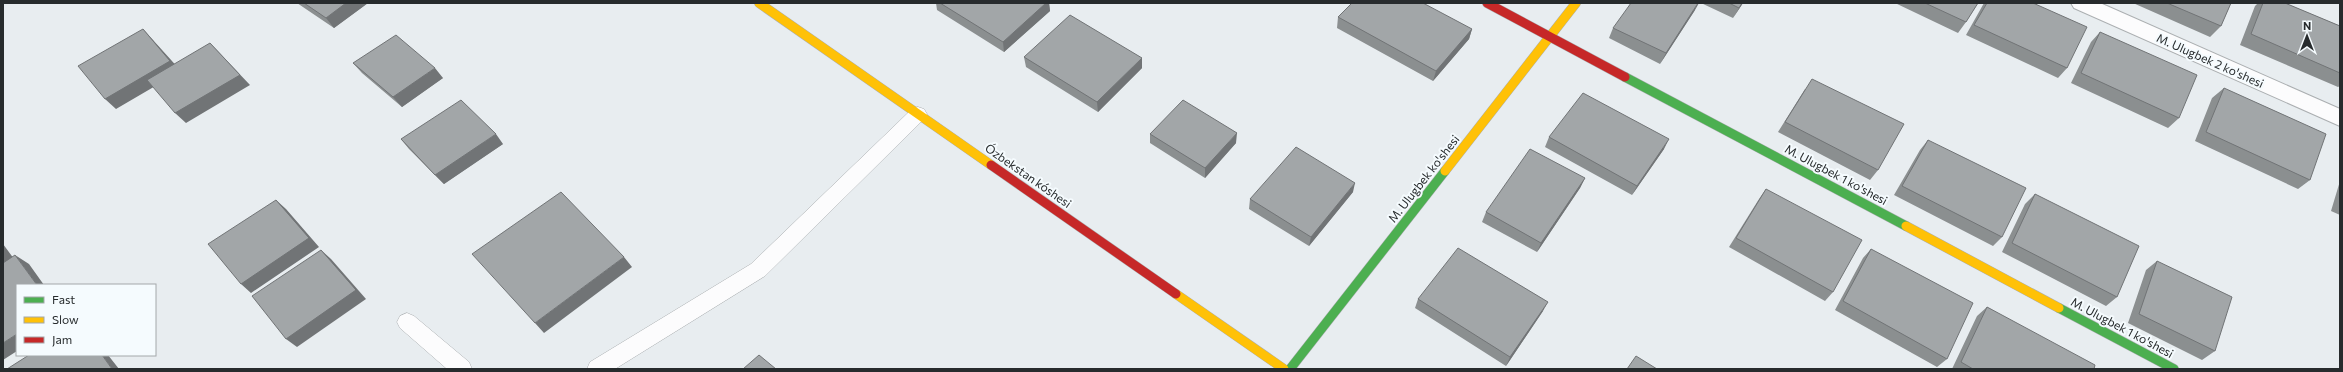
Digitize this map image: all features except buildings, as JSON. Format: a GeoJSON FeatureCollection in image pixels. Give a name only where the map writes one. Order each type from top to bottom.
{"type":"FeatureCollection","features":[{"type":"Feature","properties":{"kind":"street","name":"Ózbekstan kóshesi"},"geometry":{"type":"LineString","coordinates":[[759,3],[1284,369]]}},
{"type":"Feature","properties":{"kind":"street","name":"M. Ulugbek 1 ko'shesi"},"geometry":{"type":"LineString","coordinates":[[1487,3],[2174,369]]}},
{"type":"Feature","properties":{"kind":"street","name":"M. Ulugbek ko'shesi"},"geometry":{"type":"LineString","coordinates":[[1290,369],[1576,3]]}},
{"type":"Feature","properties":{"kind":"street","name":"M. Ulugbek 2 ko'shesi"},"geometry":{"type":"LineString","coordinates":[[2081,3],[2340,118]]}},
{"type":"Feature","properties":{"kind":"lane"},"geometry":{"type":"LineString","coordinates":[[597,369],[758,270],[918,114]]}},
{"type":"Feature","properties":{"kind":"lane"},"geometry":{"type":"LineString","coordinates":[[407,322],[462,369]]}},
{"type":"Feature","properties":{"kind":"traffic: fast"},"geometry":{"type":"LineString","coordinates":[[1625,77],[1906,226]]}},
{"type":"Feature","properties":{"kind":"traffic: fast"},"geometry":{"type":"LineString","coordinates":[[1290,369],[1445,171]]}},
{"type":"Feature","properties":{"kind":"traffic: fast"},"geometry":{"type":"LineString","coordinates":[[2059,308],[2174,369]]}},
{"type":"Feature","properties":{"kind":"traffic: slow"},"geometry":{"type":"LineString","coordinates":[[759,3],[991,165]]}},
{"type":"Feature","properties":{"kind":"traffic: slow"},"geometry":{"type":"LineString","coordinates":[[1445,171],[1576,3]]}},
{"type":"Feature","properties":{"kind":"traffic: slow"},"geometry":{"type":"LineString","coordinates":[[1906,226],[2059,308]]}},
{"type":"Feature","properties":{"kind":"traffic: slow"},"geometry":{"type":"LineString","coordinates":[[1176,294],[1284,369]]}},
{"type":"Feature","properties":{"kind":"traffic: jam"},"geometry":{"type":"LineString","coordinates":[[1487,3],[1625,77]]}},
{"type":"Feature","properties":{"kind":"traffic: jam"},"geometry":{"type":"LineString","coordinates":[[991,165],[1176,294]]}}]}
